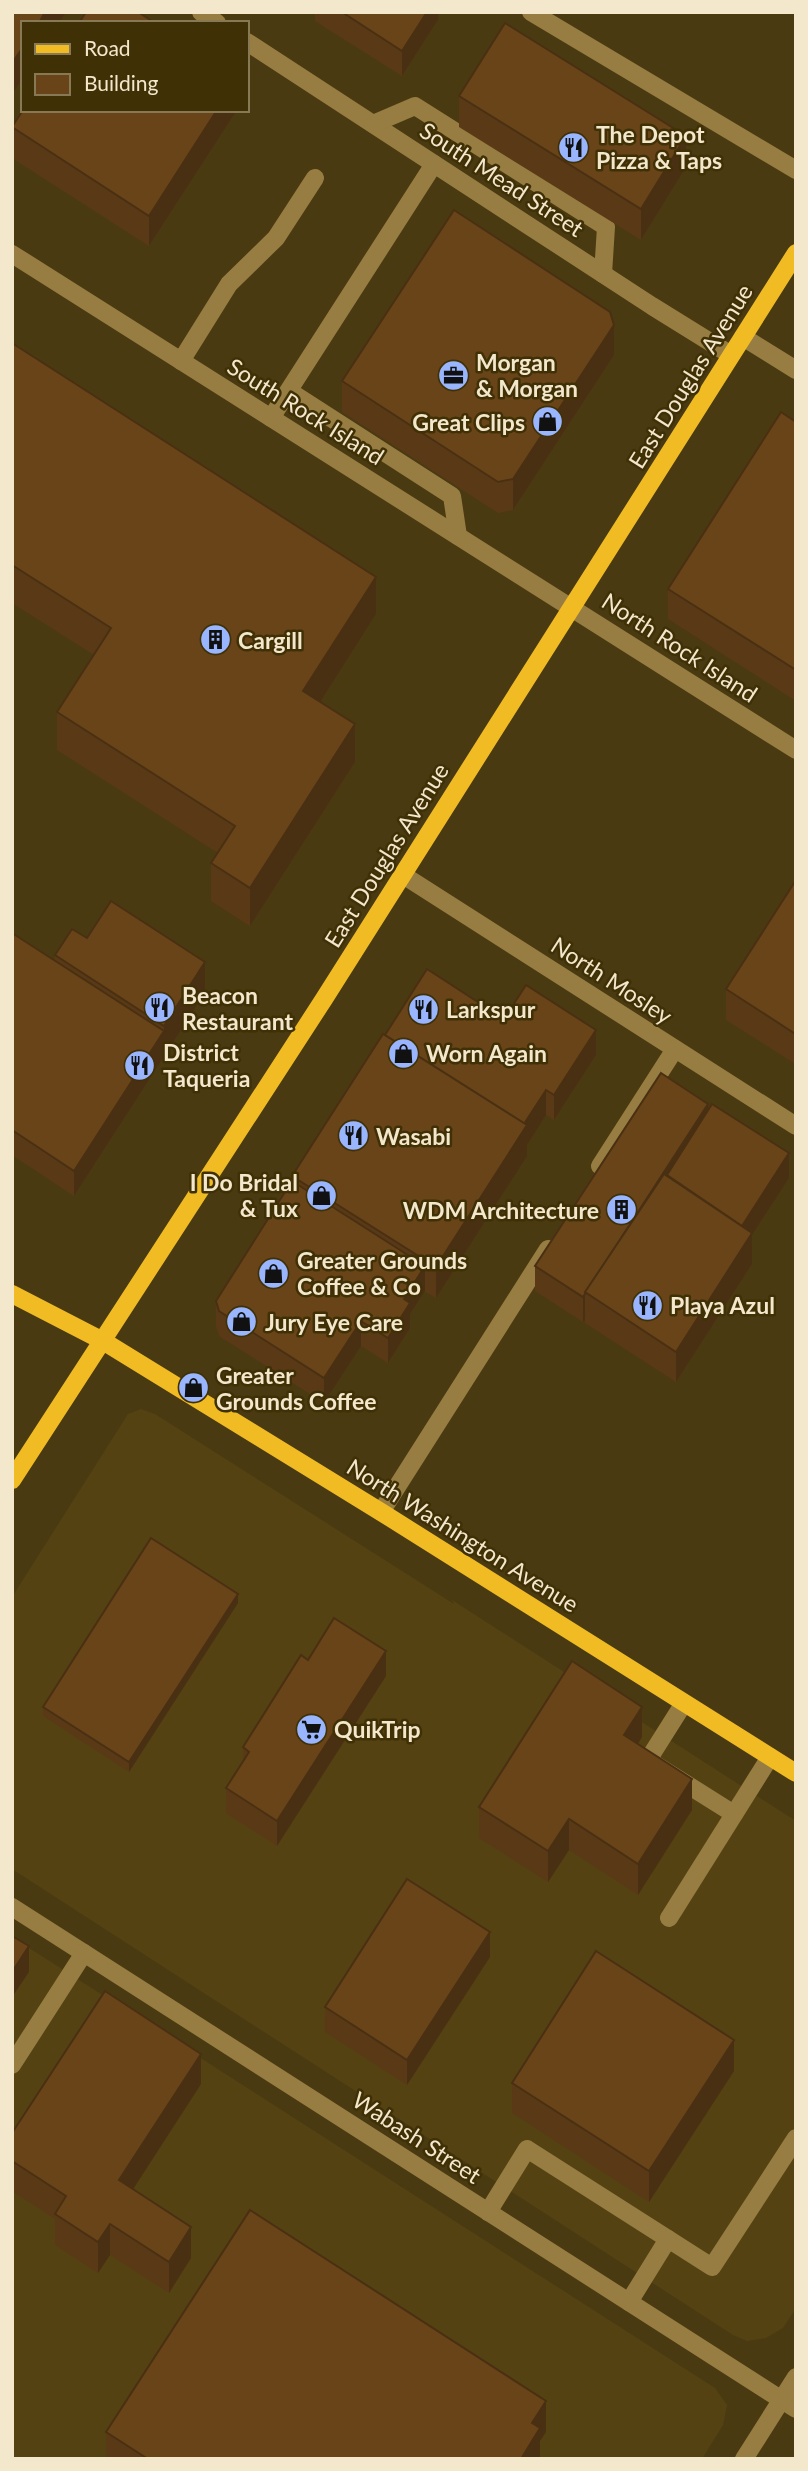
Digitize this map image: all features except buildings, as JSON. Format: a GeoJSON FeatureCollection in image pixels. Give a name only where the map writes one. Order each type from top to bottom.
{"type":"FeatureCollection","features":[{"type":"Feature","properties":{"kind":"main road","name":"East Douglas Avenue"},"geometry":{"type":"LineString","coordinates":[[12,1480],[403,875],[796,253]]}},
{"type":"Feature","properties":{"kind":"main road","name":"North Washington Avenue"},"geometry":{"type":"LineString","coordinates":[[12,1294],[103,1341],[796,1773]]}},
{"type":"Feature","properties":{"kind":"street"},"geometry":{"type":"LineString","coordinates":[[531,12],[796,170]]}},
{"type":"Feature","properties":{"kind":"street","name":"South Mead Street"},"geometry":{"type":"LineString","coordinates":[[248,43],[732,355]]}},
{"type":"Feature","properties":{"kind":"street"},"geometry":{"type":"LineString","coordinates":[[373,124],[415,106],[606,227],[603,274]]}},
{"type":"Feature","properties":{"kind":"street"},"geometry":{"type":"LineString","coordinates":[[271,418],[434,164]]}},
{"type":"Feature","properties":{"kind":"street"},"geometry":{"type":"LineString","coordinates":[[181,361],[229,285],[276,238],[316,178]]}},
{"type":"Feature","properties":{"kind":"street","name":"South Rock Island"},"geometry":{"type":"LineString","coordinates":[[12,254],[573,608]]}},
{"type":"Feature","properties":{"kind":"street"},"geometry":{"type":"LineString","coordinates":[[744,337],[796,370]]}},
{"type":"Feature","properties":{"kind":"street"},"geometry":{"type":"LineString","coordinates":[[289,391],[452,496],[458,536]]}},
{"type":"Feature","properties":{"kind":"street","name":"North Rock Island"},"geometry":{"type":"LineString","coordinates":[[573,608],[796,750]]}},
{"type":"Feature","properties":{"kind":"street","name":"North Mosley"},"geometry":{"type":"LineString","coordinates":[[403,875],[796,1126]]}},
{"type":"Feature","properties":{"kind":"street"},"geometry":{"type":"LineString","coordinates":[[590,1182],[675,1049]]}},
{"type":"Feature","properties":{"kind":"street"},"geometry":{"type":"LineString","coordinates":[[381,1512],[560,1229]]}},
{"type":"Feature","properties":{"kind":"street"},"geometry":{"type":"LineString","coordinates":[[684,1703],[648,1759],[734,1814]]}},
{"type":"Feature","properties":{"kind":"street"},"geometry":{"type":"LineString","coordinates":[[669,1918],[770,1757]]}},
{"type":"Feature","properties":{"kind":"street","name":"Wabash Street"},"geometry":{"type":"LineString","coordinates":[[12,1907],[789,2404]]}},
{"type":"Feature","properties":{"kind":"street"},"geometry":{"type":"LineString","coordinates":[[12,2065],[84,1953]]}},
{"type":"Feature","properties":{"kind":"street"},"geometry":{"type":"LineString","coordinates":[[488,2212],[527,2149],[712,2267],[796,2138]]}},
{"type":"Feature","properties":{"kind":"street"},"geometry":{"type":"LineString","coordinates":[[629,2302],[668,2239]]}},
{"type":"Feature","properties":{"kind":"street"},"geometry":{"type":"LineString","coordinates":[[744,2459],[789,2404],[796,2377]]}},
{"type":"Feature","properties":{"kind":"shaded area"},"geometry":{"type":"Polygon","coordinates":[[[141,1409],[155,1414],[454,1604],[452,1600],[796,1821],[796,2308],[783,2328],[766,2338],[747,2341],[733,2335],[12,1869],[12,1597],[128,1414],[141,1409]]]}},
{"type":"Feature","properties":{"kind":"shaded area"},"geometry":{"type":"Polygon","coordinates":[[[12,1937],[715,2388],[727,2405],[723,2425],[702,2459],[12,2459],[12,1937]]]}},
{"type":"Feature","properties":{"kind":"place","name":"The Depot Pizza & Taps"},"geometry":{"type":"Point","coordinates":[573,147]}},
{"type":"Feature","properties":{"kind":"place","name":"Morgan & Morgan"},"geometry":{"type":"Point","coordinates":[453,375]}},
{"type":"Feature","properties":{"kind":"place","name":"Great Clips"},"geometry":{"type":"Point","coordinates":[548,422]}},
{"type":"Feature","properties":{"kind":"place","name":"Cargill"},"geometry":{"type":"Point","coordinates":[215,640]}},
{"type":"Feature","properties":{"kind":"place","name":"Beacon Restaurant"},"geometry":{"type":"Point","coordinates":[159,1008]}},
{"type":"Feature","properties":{"kind":"place","name":"Larkspur"},"geometry":{"type":"Point","coordinates":[423,1009]}},
{"type":"Feature","properties":{"kind":"place","name":"Worn Again"},"geometry":{"type":"Point","coordinates":[403,1053]}},
{"type":"Feature","properties":{"kind":"place","name":"District Taqueria"},"geometry":{"type":"Point","coordinates":[140,1065]}},
{"type":"Feature","properties":{"kind":"place","name":"Wasabi"},"geometry":{"type":"Point","coordinates":[353,1136]}},
{"type":"Feature","properties":{"kind":"place","name":"I Do Bridal & Tux"},"geometry":{"type":"Point","coordinates":[321,1195]}},
{"type":"Feature","properties":{"kind":"place","name":"WDM Architecture"},"geometry":{"type":"Point","coordinates":[622,1210]}},
{"type":"Feature","properties":{"kind":"place","name":"Greater Grounds Coffee & Co"},"geometry":{"type":"Point","coordinates":[274,1273]}},
{"type":"Feature","properties":{"kind":"place","name":"Playa Azul"},"geometry":{"type":"Point","coordinates":[647,1305]}},
{"type":"Feature","properties":{"kind":"place","name":"Jury Eye Care"},"geometry":{"type":"Point","coordinates":[242,1322]}},
{"type":"Feature","properties":{"kind":"place","name":"Greater Grounds Coffee"},"geometry":{"type":"Point","coordinates":[193,1388]}},
{"type":"Feature","properties":{"kind":"place","name":"QuikTrip"},"geometry":{"type":"Point","coordinates":[311,1729]}}]}
